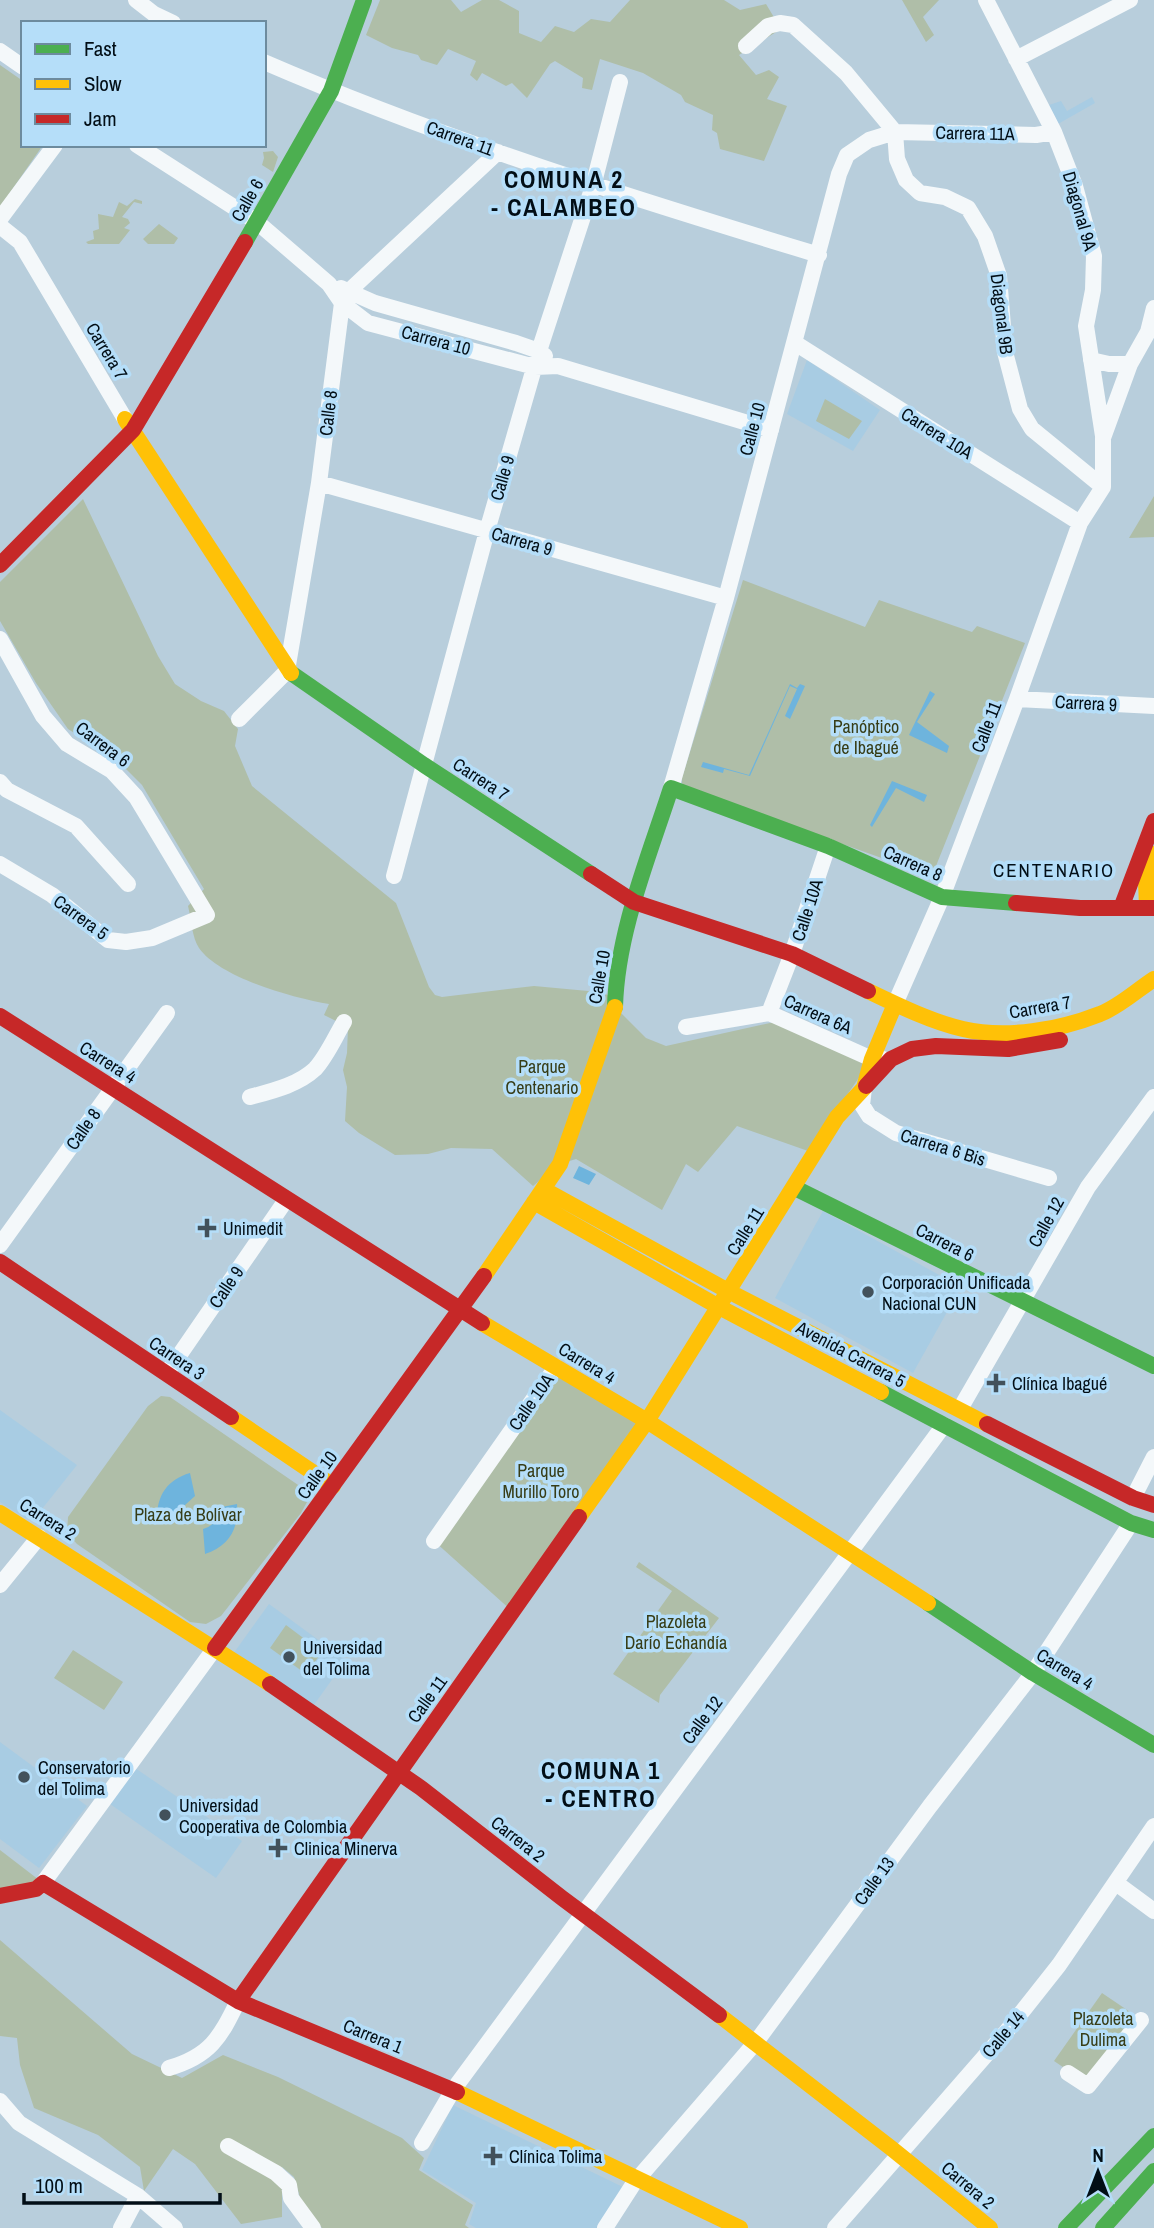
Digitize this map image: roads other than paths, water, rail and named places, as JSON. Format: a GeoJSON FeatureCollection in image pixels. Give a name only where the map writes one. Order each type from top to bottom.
{"type":"FeatureCollection","features":[{"type":"Feature","properties":{"kind":"main road","name":"Calle 6"},"geometry":{"type":"LineString","coordinates":[[0,547],[145,410],[331,91],[364,0]]}},
{"type":"Feature","properties":{"kind":"main road","name":"Calle 6"},"geometry":{"type":"LineString","coordinates":[[0,565],[129,424]]}},
{"type":"Feature","properties":{"kind":"main road","name":"Carrera 7"},"geometry":{"type":"LineString","coordinates":[[129,424],[287,671],[424,765],[634,902],[792,954],[895,1004],[963,1029],[1005,1033],[1033,1032],[1102,1014],[1154,979]]}},
{"type":"Feature","properties":{"kind":"main road","name":"Carrera 8"},"geometry":{"type":"LineString","coordinates":[[671,788],[828,846],[942,897],[1080,908],[1150,908]]}},
{"type":"Feature","properties":{"kind":"main road","name":"Calle 10"},"geometry":{"type":"LineString","coordinates":[[215,1648],[461,1310],[559,1164],[616,1002],[615,985],[634,902],[671,788]]}},
{"type":"Feature","properties":{"kind":"main road"},"geometry":{"type":"LineString","coordinates":[[1121,908],[1154,821]]}},
{"type":"Feature","properties":{"kind":"main road"},"geometry":{"type":"LineString","coordinates":[[1150,908],[1146,881],[1154,851]]}},
{"type":"Feature","properties":{"kind":"main road","name":"Carrera 6A"},"geometry":{"type":"LineString","coordinates":[[864,1088],[891,1059],[902,1052],[916,1048],[1032,1047],[1098,1029],[1154,997]]}},
{"type":"Feature","properties":{"kind":"main road","name":"Calle 11"},"geometry":{"type":"LineString","coordinates":[[238,2001],[647,1421],[837,1118],[864,1088],[872,1059],[895,1004]]}},
{"type":"Feature","properties":{"kind":"main road","name":"Carrera 4"},"geometry":{"type":"LineString","coordinates":[[0,1016],[461,1310],[647,1421],[851,1551],[1033,1673],[1154,1745]]}},
{"type":"Feature","properties":{"kind":"main road","name":"Carrera 6"},"geometry":{"type":"LineString","coordinates":[[795,1188],[1154,1366]]}},
{"type":"Feature","properties":{"kind":"main road","name":"Avenida Carrera 5"},"geometry":{"type":"LineString","coordinates":[[539,1196],[1133,1498],[1154,1505]]}},
{"type":"Feature","properties":{"kind":"main road","name":"Avenida Carrera 5"},"geometry":{"type":"LineString","coordinates":[[539,1196],[719,1307],[1131,1523],[1154,1530]]}},
{"type":"Feature","properties":{"kind":"main road","name":"Carrera 3"},"geometry":{"type":"LineString","coordinates":[[0,1262],[333,1486]]}},
{"type":"Feature","properties":{"kind":"main road","name":"Carrera 2"},"geometry":{"type":"LineString","coordinates":[[0,1513],[215,1648],[398,1772],[899,2152],[990,2228]]}},
{"type":"Feature","properties":{"kind":"main road"},"geometry":{"type":"LineString","coordinates":[[0,1896],[36,1889],[43,1883]]}},
{"type":"Feature","properties":{"kind":"main road","name":"Carrera 1"},"geometry":{"type":"LineString","coordinates":[[43,1883],[238,2001],[453,2090],[740,2228]]}},
{"type":"Feature","properties":{"kind":"main road"},"geometry":{"type":"LineString","coordinates":[[1066,2228],[1154,2136]]}},
{"type":"Feature","properties":{"kind":"main road"},"geometry":{"type":"LineString","coordinates":[[1103,2228],[1154,2171]]}},
{"type":"Feature","properties":{"kind":"street"},"geometry":{"type":"LineString","coordinates":[[136,0],[151,18]]}},
{"type":"Feature","properties":{"kind":"street","name":"Diagonal 9A"},"geometry":{"type":"LineString","coordinates":[[986,0],[1054,132],[1074,186],[1094,256],[1093,290],[1086,327],[1103,438]]}},
{"type":"Feature","properties":{"kind":"street"},"geometry":{"type":"LineString","coordinates":[[1016,59],[1130,0]]}},
{"type":"Feature","properties":{"kind":"street"},"geometry":{"type":"LineString","coordinates":[[746,46],[768,26],[793,25],[846,73],[895,132]]}},
{"type":"Feature","properties":{"kind":"street"},"geometry":{"type":"LineString","coordinates":[[0,51],[21,66]]}},
{"type":"Feature","properties":{"kind":"street","name":"Carrera 11"},"geometry":{"type":"LineString","coordinates":[[266,63],[331,91],[593,186],[819,255]]}},
{"type":"Feature","properties":{"kind":"street","name":"Calle 9"},"geometry":{"type":"LineString","coordinates":[[394,876],[487,531],[537,359],[593,186],[620,82]]}},
{"type":"Feature","properties":{"kind":"street","name":"Carrera 11A"},"geometry":{"type":"LineString","coordinates":[[895,132],[1036,135],[1054,132]]}},
{"type":"Feature","properties":{"kind":"street","name":"Calle 10"},"geometry":{"type":"LineString","coordinates":[[671,788],[726,598],[839,174],[846,155],[869,140],[895,132]]}},
{"type":"Feature","properties":{"kind":"street","name":"Diagonal 9B"},"geometry":{"type":"LineString","coordinates":[[895,132],[897,159],[906,180],[920,193],[945,197],[968,208],[985,236],[999,276],[1005,352],[1020,409],[1032,429],[1103,487]]}},
{"type":"Feature","properties":{"kind":"street"},"geometry":{"type":"LineString","coordinates":[[0,219],[54,147]]}},
{"type":"Feature","properties":{"kind":"street","name":"Carrera 10"},"geometry":{"type":"LineString","coordinates":[[140,147],[257,222],[345,297],[368,323],[537,359],[771,430]]}},
{"type":"Feature","properties":{"kind":"street"},"geometry":{"type":"LineString","coordinates":[[345,297],[498,152]]}},
{"type":"Feature","properties":{"kind":"street","name":"Carrera 7"},"geometry":{"type":"LineString","coordinates":[[0,226],[20,242],[129,424]]}},
{"type":"Feature","properties":{"kind":"street","name":"Calle 8"},"geometry":{"type":"LineString","coordinates":[[287,671],[319,482],[345,297]]}},
{"type":"Feature","properties":{"kind":"street"},"geometry":{"type":"LineString","coordinates":[[1103,487],[1103,438],[1130,364],[1151,333],[1154,308]]}},
{"type":"Feature","properties":{"kind":"street","name":"Carrera 10A"},"geometry":{"type":"LineString","coordinates":[[795,343],[1080,523]]}},
{"type":"Feature","properties":{"kind":"street"},"geometry":{"type":"LineString","coordinates":[[1091,360],[1109,364],[1130,364]]}},
{"type":"Feature","properties":{"kind":"street","name":"Carrera 9"},"geometry":{"type":"LineString","coordinates":[[319,482],[726,598]]}},
{"type":"Feature","properties":{"kind":"street","name":"Calle 11"},"geometry":{"type":"LineString","coordinates":[[895,1004],[942,897],[1080,523],[1103,487]]}},
{"type":"Feature","properties":{"kind":"street","name":"Carrera 6"},"geometry":{"type":"LineString","coordinates":[[0,639],[43,716],[67,744],[113,771],[136,797],[207,915]]}},
{"type":"Feature","properties":{"kind":"street"},"geometry":{"type":"LineString","coordinates":[[239,719],[287,671]]}},
{"type":"Feature","properties":{"kind":"street","name":"Carrera 9"},"geometry":{"type":"LineString","coordinates":[[1017,699],[1154,706]]}},
{"type":"Feature","properties":{"kind":"street"},"geometry":{"type":"LineString","coordinates":[[2,791],[76,826],[128,884]]}},
{"type":"Feature","properties":{"kind":"street","name":"Calle 10A"},"geometry":{"type":"LineString","coordinates":[[769,1013],[828,846]]}},
{"type":"Feature","properties":{"kind":"street","name":"Carrera 5"},"geometry":{"type":"LineString","coordinates":[[0,864],[52,895],[108,940],[126,942],[152,937],[207,915]]}},
{"type":"Feature","properties":{"kind":"street","name":"Calle 8"},"geometry":{"type":"LineString","coordinates":[[0,1245],[167,1013]]}},
{"type":"Feature","properties":{"kind":"street","name":"Carrera 6A"},"geometry":{"type":"LineString","coordinates":[[686,1027],[769,1013],[872,1059],[891,1059]]}},
{"type":"Feature","properties":{"kind":"street"},"geometry":{"type":"LineString","coordinates":[[250,1097],[289,1085],[306,1076],[317,1067],[344,1022]]}},
{"type":"Feature","properties":{"kind":"street","name":"Carrera 6 Bis"},"geometry":{"type":"LineString","coordinates":[[864,1088],[862,1105],[869,1116],[896,1133],[1049,1178]]}},
{"type":"Feature","properties":{"kind":"street","name":"Calle 12"},"geometry":{"type":"LineString","coordinates":[[960,1409],[1088,1187],[1154,1097]]}},
{"type":"Feature","properties":{"kind":"street","name":"Calle 9"},"geometry":{"type":"LineString","coordinates":[[167,1373],[286,1200]]}},
{"type":"Feature","properties":{"kind":"street","name":"Calle 10A"},"geometry":{"type":"LineString","coordinates":[[434,1541],[556,1367]]}},
{"type":"Feature","properties":{"kind":"street","name":"Calle 12"},"geometry":{"type":"LineString","coordinates":[[422,2143],[453,2090],[944,1425]]}},
{"type":"Feature","properties":{"kind":"street"},"geometry":{"type":"LineString","coordinates":[[1133,1498],[1154,1457]]}},
{"type":"Feature","properties":{"kind":"street","name":"Calle 13"},"geometry":{"type":"LineString","coordinates":[[605,2228],[637,2180],[756,2042],[922,1817],[1033,1673],[1131,1523]]}},
{"type":"Feature","properties":{"kind":"street"},"geometry":{"type":"LineString","coordinates":[[0,1585],[39,1537]]}},
{"type":"Feature","properties":{"kind":"street","name":"Calle 10"},"geometry":{"type":"LineString","coordinates":[[43,1883],[215,1648]]}},
{"type":"Feature","properties":{"kind":"street","name":"Calle 14"},"geometry":{"type":"LineString","coordinates":[[835,2228],[1006,2032],[1059,1965],[1154,1826]]}},
{"type":"Feature","properties":{"kind":"street"},"geometry":{"type":"LineString","coordinates":[[1116,1882],[1154,1910]]}},
{"type":"Feature","properties":{"kind":"street","name":"Calle 11"},"geometry":{"type":"LineString","coordinates":[[169,2068],[188,2062],[205,2052],[219,2038],[238,2001]]}},
{"type":"Feature","properties":{"kind":"street"},"geometry":{"type":"LineString","coordinates":[[1068,2073],[1088,2086],[1141,2020]]}},
{"type":"Feature","properties":{"kind":"street"},"geometry":{"type":"LineString","coordinates":[[0,2101],[19,2123],[138,2196],[176,2228]]}},
{"type":"Feature","properties":{"kind":"street"},"geometry":{"type":"LineString","coordinates":[[228,2146],[276,2174],[289,2185],[291,2198],[313,2228]]}},
{"type":"Feature","properties":{"kind":"street"},"geometry":{"type":"LineString","coordinates":[[121,2228],[138,2196]]}},
{"type":"Feature","properties":{"kind":"water"},"geometry":{"type":"Polygon","coordinates":[[[790,684],[797,688],[800,684],[805,686],[790,719],[785,716],[797,689],[790,686],[750,776],[724,769],[723,773],[701,767],[703,762],[749,775],[790,684]]]}},
{"type":"Feature","properties":{"kind":"water"},"geometry":{"type":"Polygon","coordinates":[[[930,691],[935,694],[917,722],[949,746],[947,753],[909,735],[930,691]]]}},
{"type":"Feature","properties":{"kind":"water"},"geometry":{"type":"Polygon","coordinates":[[[892,781],[927,795],[924,802],[896,788],[872,827],[870,825],[892,781]]]}},
{"type":"Feature","properties":{"kind":"water"},"geometry":{"type":"Polygon","coordinates":[[[579,1166],[596,1174],[589,1185],[573,1178],[579,1166]]]}},
{"type":"Feature","properties":{"kind":"water"},"geometry":{"type":"Polygon","coordinates":[[[190,1473],[195,1496],[185,1505],[184,1518],[157,1522],[158,1505],[164,1491],[175,1480],[190,1473]]]}},
{"type":"Feature","properties":{"kind":"water"},"geometry":{"type":"Polygon","coordinates":[[[237,1504],[236,1521],[231,1535],[220,1546],[205,1554],[203,1529],[214,1522],[217,1508],[237,1504]]]}},
{"type":"Feature","properties":{"kind":"place","name":"Unimedit"},"geometry":{"type":"Point","coordinates":[207,1228]}},
{"type":"Feature","properties":{"kind":"place","name":"Corporación Unificada Nacional CUN"},"geometry":{"type":"Point","coordinates":[868,1292]}},
{"type":"Feature","properties":{"kind":"place","name":"Clínica Ibagué"},"geometry":{"type":"Point","coordinates":[996,1383]}},
{"type":"Feature","properties":{"kind":"place","name":"Universidad del Tolima"},"geometry":{"type":"Point","coordinates":[289,1657]}},
{"type":"Feature","properties":{"kind":"place","name":"Conservatorio del Tolima"},"geometry":{"type":"Point","coordinates":[24,1777]}},
{"type":"Feature","properties":{"kind":"place","name":"Universidad Cooperativa de Colombia"},"geometry":{"type":"Point","coordinates":[165,1815]}},
{"type":"Feature","properties":{"kind":"place","name":"Clinica Minerva"},"geometry":{"type":"Point","coordinates":[278,1848]}},
{"type":"Feature","properties":{"kind":"place","name":"Clínica Tolima"},"geometry":{"type":"Point","coordinates":[493,2156]}},
{"type":"Feature","properties":{"kind":"district","name":"COMUNA 2 - CALAMBEO"},"geometry":{"type":"Point","coordinates":[564,193]}},
{"type":"Feature","properties":{"kind":"district","name":"CENTENARIO"},"geometry":{"type":"Point","coordinates":[1054,870]}},
{"type":"Feature","properties":{"kind":"district","name":"COMUNA 1 - CENTRO"},"geometry":{"type":"Point","coordinates":[601,1784]}},
{"type":"Feature","properties":{"kind":"park label","name":"Panóptico de Ibagué"},"geometry":{"type":"Point","coordinates":[866,736]}},
{"type":"Feature","properties":{"kind":"park label","name":"Parque Centenario"},"geometry":{"type":"Point","coordinates":[542,1076]}},
{"type":"Feature","properties":{"kind":"park label","name":"Parque Murillo Toro"},"geometry":{"type":"Point","coordinates":[541,1480]}},
{"type":"Feature","properties":{"kind":"park label","name":"Plaza de Bolívar"},"geometry":{"type":"Point","coordinates":[188,1514]}},
{"type":"Feature","properties":{"kind":"park label","name":"Plazoleta Darío Echandía"},"geometry":{"type":"Point","coordinates":[676,1631]}},
{"type":"Feature","properties":{"kind":"park label","name":"Plazoleta Dulima"},"geometry":{"type":"Point","coordinates":[1103,2028]}}]}
